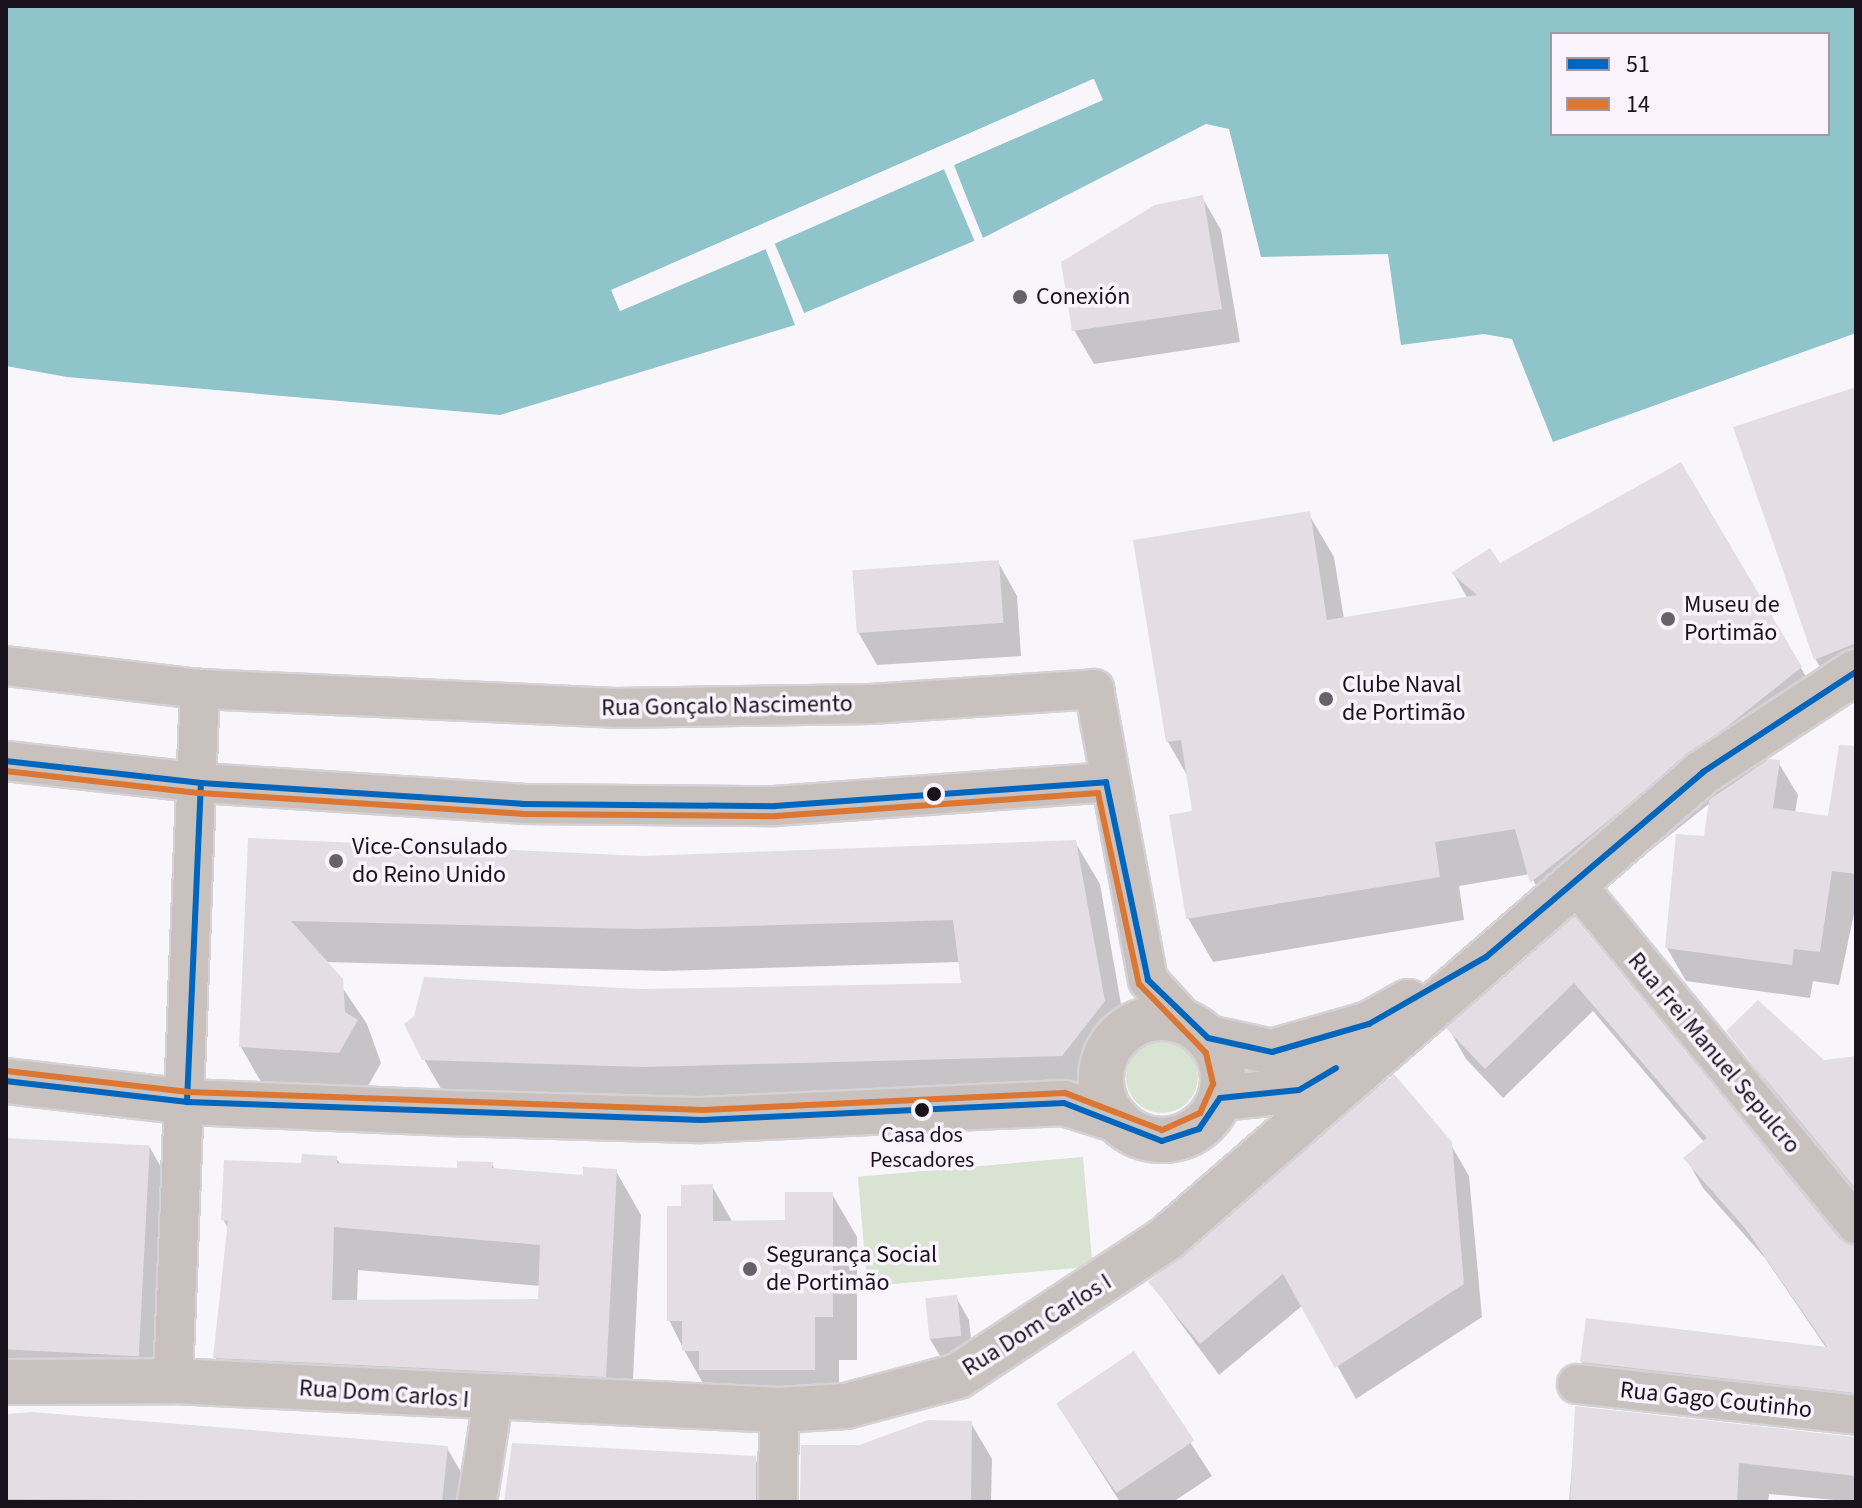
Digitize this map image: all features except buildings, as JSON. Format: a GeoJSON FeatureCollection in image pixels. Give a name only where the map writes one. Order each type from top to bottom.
{"type":"FeatureCollection","features":[{"type":"Feature","properties":{"kind":"street","name":"Rua Gonçalo Nascimento"},"geometry":{"type":"LineString","coordinates":[[6,666],[200,689],[616,708],[871,704],[1094,689],[1106,782],[1148,980],[1198,1031]]}},
{"type":"Feature","properties":{"kind":"street","name":"Rua Dom Carlos I"},"geometry":{"type":"LineString","coordinates":[[6,1382],[173,1381],[493,1401],[779,1410],[846,1406],[958,1376],[1167,1238],[1399,1030],[1703,772],[1856,672]]}},
{"type":"Feature","properties":{"kind":"street"},"geometry":{"type":"LineString","coordinates":[[173,1381],[201,783],[200,689]]}},
{"type":"Feature","properties":{"kind":"street"},"geometry":{"type":"LineString","coordinates":[[6,761],[201,783],[522,804],[775,806],[1106,782]]}},
{"type":"Feature","properties":{"kind":"street","name":"Rua Frei Manuel Sepulcro"},"geometry":{"type":"LineString","coordinates":[[1573,881],[1856,1224]]}},
{"type":"Feature","properties":{"kind":"street"},"geometry":{"type":"LineString","coordinates":[[1117,1120],[1102,1086],[1109,1048],[1150,1020],[1272,1052],[1315,1043],[1369,1024],[1486,957]]}},
{"type":"Feature","properties":{"kind":"street"},"geometry":{"type":"LineString","coordinates":[[6,1081],[187,1102],[702,1120],[1064,1103],[1117,1120],[1150,1139],[1210,1113],[1299,1090],[1399,1030]]}},
{"type":"Feature","properties":{"kind":"street"},"geometry":{"type":"LineString","coordinates":[[1167,1238],[1197,1166],[1221,1060],[1198,1031]]}},
{"type":"Feature","properties":{"kind":"street","name":"Rua Gago Coutinho"},"geometry":{"type":"LineString","coordinates":[[1577,1384],[1856,1415]]}},
{"type":"Feature","properties":{"kind":"street"},"geometry":{"type":"LineString","coordinates":[[477,1502],[493,1401]]}},
{"type":"Feature","properties":{"kind":"street"},"geometry":{"type":"LineString","coordinates":[[778,1502],[779,1410]]}},
{"type":"Feature","properties":{"kind":"green space"},"geometry":{"type":"Polygon","coordinates":[[[1169,1041],[1188,1051],[1196,1063],[1196,1091],[1188,1103],[1176,1111],[1155,1113],[1136,1103],[1128,1091],[1126,1070],[1136,1051],[1148,1043],[1169,1041]]]}},
{"type":"Feature","properties":{"kind":"green space"},"geometry":{"type":"Polygon","coordinates":[[[1083,1157],[1093,1267],[867,1286],[858,1177],[1083,1157]]]}},
{"type":"Feature","properties":{"kind":"water"},"geometry":{"type":"Polygon","coordinates":[[[6,6],[1856,6],[1856,333],[1553,442],[1512,339],[1484,334],[1401,345],[1388,254],[1261,257],[1229,129],[1206,124],[983,238],[953,165],[1102,100],[1093,79],[612,290],[620,311],[766,249],[795,325],[500,415],[67,377],[6,366],[6,6]]]}},
{"type":"Feature","properties":{"kind":"water"},"geometry":{"type":"Polygon","coordinates":[[[944,169],[974,241],[804,313],[774,241],[944,169]]]}},
{"type":"Feature","properties":{"kind":"pier"},"geometry":{"type":"Polygon","coordinates":[[[1094,79],[1103,100],[954,165],[984,242],[950,163],[1097,98],[1091,84],[617,292],[622,306],[767,245],[798,327],[765,248],[620,311],[611,290],[1094,79]]]}},
{"type":"Feature","properties":{"kind":"pier"},"geometry":{"type":"Polygon","coordinates":[[[944,165],[977,244],[944,169],[774,244],[803,324],[772,241],[944,165]]]}},
{"type":"Feature","properties":{"kind":"transit line","name":"51"},"geometry":{"type":"LineString","coordinates":[[6,761],[201,783],[522,804],[775,806],[1106,782],[1148,980],[1208,1038],[1272,1052],[1369,1024],[1486,957],[1703,772],[1856,672]]}},
{"type":"Feature","properties":{"kind":"transit line","name":"14"},"geometry":{"type":"LineString","coordinates":[[6,771],[200,793],[522,814],[776,816],[1098,793],[1139,984],[1206,1053],[1213,1084],[1200,1113],[1162,1130],[1065,1093],[702,1110],[188,1092],[7,1071]]}},
{"type":"Feature","properties":{"kind":"transit line","name":"51"},"geometry":{"type":"LineString","coordinates":[[187,1102],[201,783]]}},
{"type":"Feature","properties":{"kind":"transit line","name":"51"},"geometry":{"type":"LineString","coordinates":[[6,1081],[187,1102],[702,1120],[1064,1103],[1162,1141],[1199,1129],[1220,1098],[1299,1090],[1336,1068]]}},
{"type":"Feature","properties":{"kind":"place","name":"Conexión"},"geometry":{"type":"Point","coordinates":[1020,297]}},
{"type":"Feature","properties":{"kind":"place","name":"Museu de Portimão"},"geometry":{"type":"Point","coordinates":[1668,619]}},
{"type":"Feature","properties":{"kind":"place","name":"Clube Naval de Portimão"},"geometry":{"type":"Point","coordinates":[1326,699]}},
{"type":"Feature","properties":{"kind":"place","name":"Vice-Consulado do Reino Unido"},"geometry":{"type":"Point","coordinates":[336,861]}},
{"type":"Feature","properties":{"kind":"place","name":"Casa dos Pescadores"},"geometry":{"type":"Point","coordinates":[922,1110]}},
{"type":"Feature","properties":{"kind":"place","name":"Segurança Social de Portimão"},"geometry":{"type":"Point","coordinates":[750,1269]}}]}
